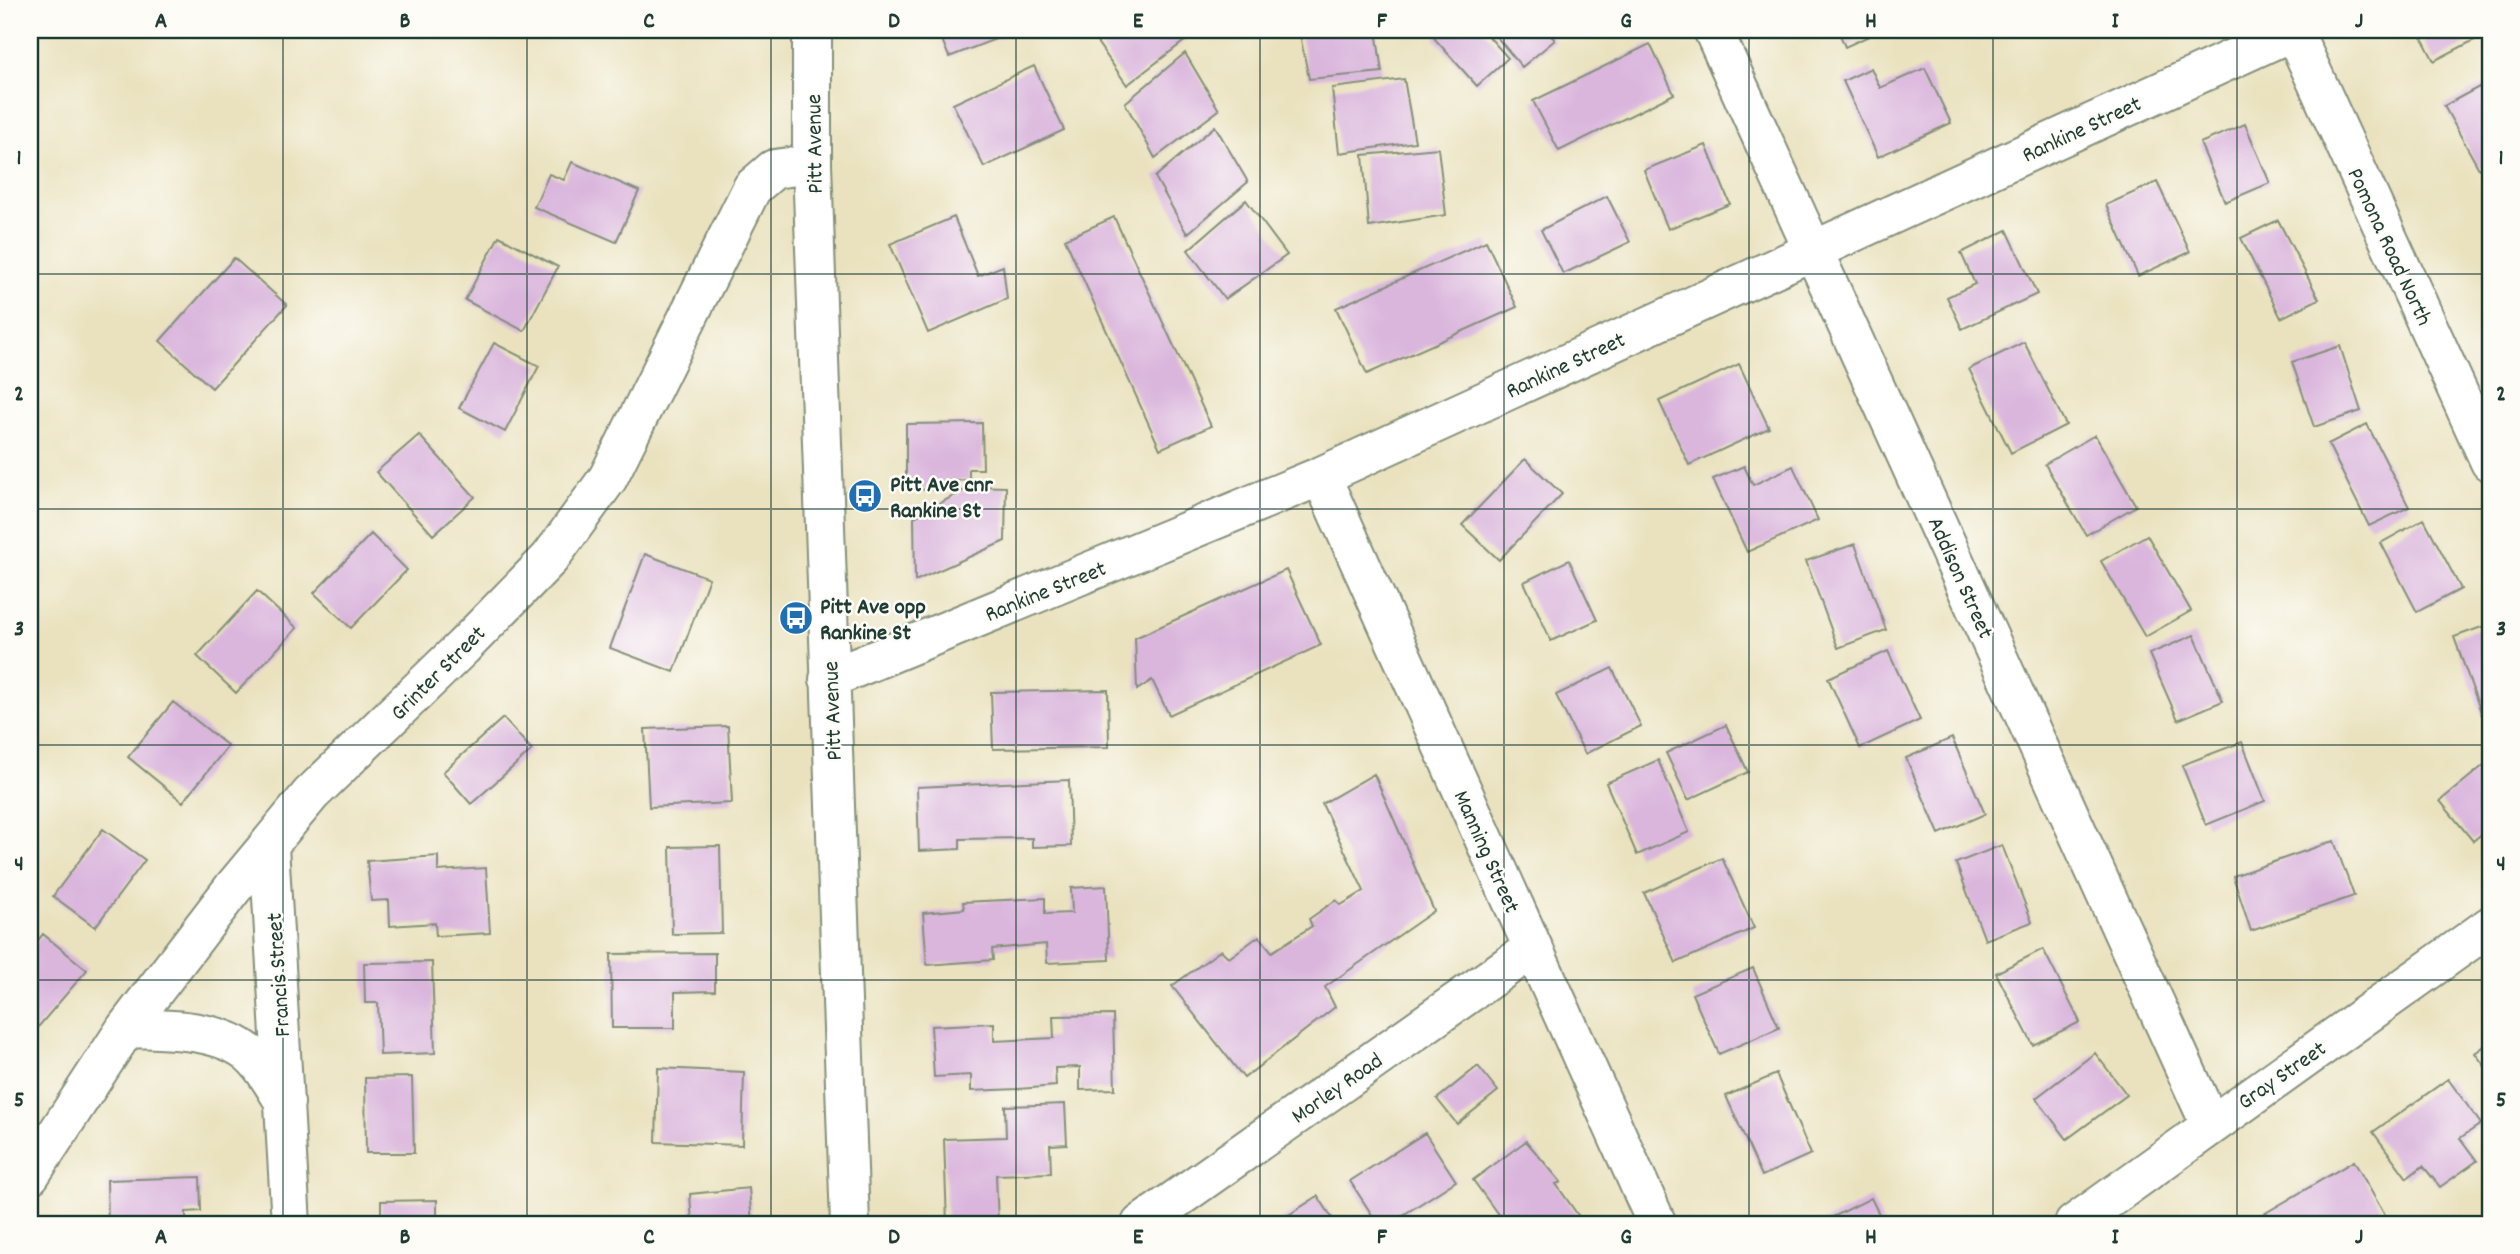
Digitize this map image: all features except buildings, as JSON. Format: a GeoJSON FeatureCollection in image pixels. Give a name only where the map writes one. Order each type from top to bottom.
{"type":"FeatureCollection","features":[{"type":"Feature","properties":{"kind":"street","name":"Pitt Avenue"},"geometry":{"type":"LineString","coordinates":[[812,30],[812,164],[850,1224]]}},
{"type":"Feature","properties":{"kind":"street","name":"Addison Street"},"geometry":{"type":"LineString","coordinates":[[1713,30],[2210,1124]]}},
{"type":"Feature","properties":{"kind":"street","name":"Rankine Street"},"geometry":{"type":"LineString","coordinates":[[829,679],[1321,476],[2293,30]]}},
{"type":"Feature","properties":{"kind":"street","name":"Pomona Road North"},"geometry":{"type":"LineString","coordinates":[[2293,30],[2490,462]]}},
{"type":"Feature","properties":{"kind":"street","name":"Grinter Street"},"geometry":{"type":"LineString","coordinates":[[30,1175],[126,1028],[311,794],[463,648],[550,558],[608,478],[752,187],[774,169],[812,164]]}},
{"type":"Feature","properties":{"kind":"street","name":"Manning Street"},"geometry":{"type":"LineString","coordinates":[[1321,476],[1657,1224]]}},
{"type":"Feature","properties":{"kind":"street","name":"Francis Street"},"geometry":{"type":"LineString","coordinates":[[269,846],[291,1224]]}},
{"type":"Feature","properties":{"kind":"street","name":"Gray Street"},"geometry":{"type":"LineString","coordinates":[[2074,1224],[2490,926]]}},
{"type":"Feature","properties":{"kind":"street","name":"Morley Road"},"geometry":{"type":"LineString","coordinates":[[1141,1224],[1532,949]]}},
{"type":"Feature","properties":{"kind":"street","name":"Francis Street"},"geometry":{"type":"LineString","coordinates":[[126,1028],[170,1029],[214,1036],[253,1056],[286,1104]]}},
{"type":"Feature","properties":{"kind":"place","name":"Pitt Ave cnr Rankine St"},"geometry":{"type":"Point","coordinates":[865,496]}},
{"type":"Feature","properties":{"kind":"place","name":"Pitt Ave opp Rankine St"},"geometry":{"type":"Point","coordinates":[796,618]}}]}
